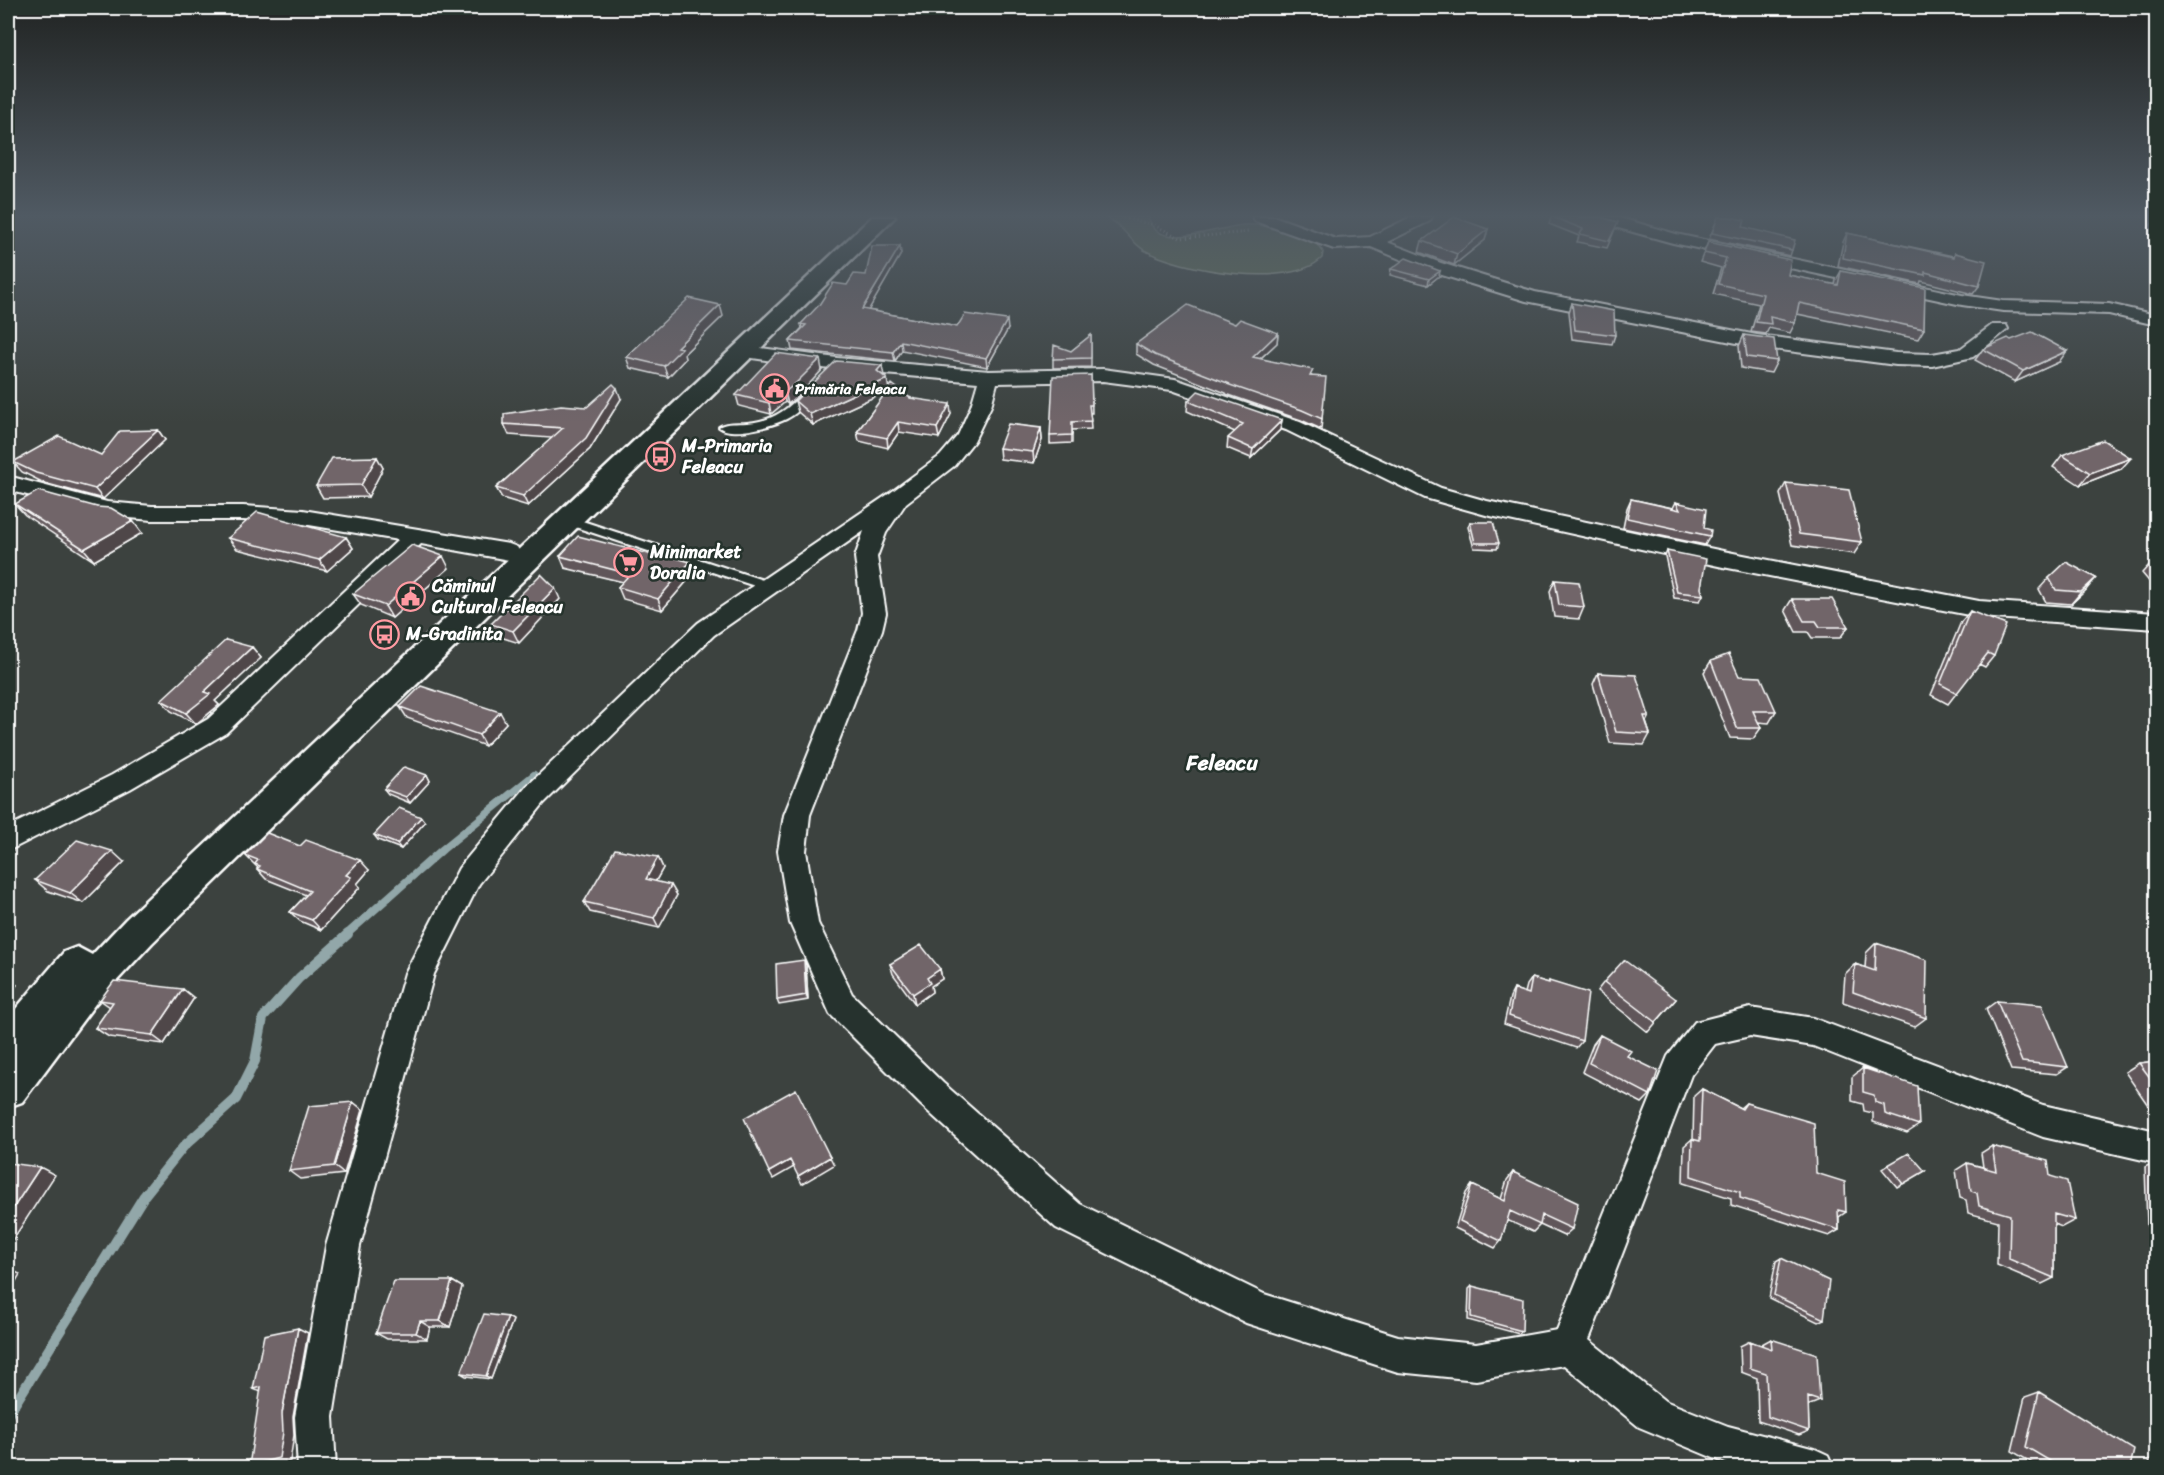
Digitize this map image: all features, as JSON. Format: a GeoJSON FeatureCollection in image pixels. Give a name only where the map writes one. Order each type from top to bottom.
{"type":"FeatureCollection","features":[{"type":"Feature","properties":{"kind":"main road"},"geometry":{"type":"LineString","coordinates":[[8,1047],[62,980],[123,917],[793,286]]}},
{"type":"Feature","properties":{"kind":"main road"},"geometry":{"type":"LineString","coordinates":[[8,1088],[81,992],[139,931],[813,286]]}},
{"type":"Feature","properties":{"kind":"street"},"geometry":{"type":"LineString","coordinates":[[1496,286],[1532,297],[1756,341],[1896,359],[1932,360],[1965,353],[1998,329]]}},
{"type":"Feature","properties":{"kind":"street"},"geometry":{"type":"LineString","coordinates":[[1896,286],[2003,306],[2109,309],[2157,320]]}},
{"type":"Feature","properties":{"kind":"street"},"geometry":{"type":"LineString","coordinates":[[745,351],[833,369],[989,377],[1104,375],[1175,386],[1293,426],[1433,493],[1486,508],[1723,559],[1979,609],[2157,621]]}},
{"type":"Feature","properties":{"kind":"street"},"geometry":{"type":"LineString","coordinates":[[317,1467],[314,1417],[342,1246],[420,973],[469,876],[535,795],[706,629],[898,498],[947,461],[967,437],[981,406],[989,377]]}},
{"type":"Feature","properties":{"kind":"street"},"geometry":{"type":"LineString","coordinates":[[8,483],[107,510],[152,513],[243,513],[303,517],[509,552]]}},
{"type":"Feature","properties":{"kind":"street"},"geometry":{"type":"LineString","coordinates":[[898,498],[875,532],[866,557],[874,613],[870,630],[797,815],[792,851],[804,923],[841,1004],[932,1095],[1068,1216],[1259,1310],[1398,1354],[1476,1362],[1569,1346],[1652,1414],[1728,1445],[1815,1467]]}},
{"type":"Feature","properties":{"kind":"street"},"geometry":{"type":"LineString","coordinates":[[8,840],[121,782],[217,726],[415,537]]}},
{"type":"Feature","properties":{"kind":"street"},"geometry":{"type":"LineString","coordinates":[[1569,1346],[1679,1066],[1706,1032],[1750,1022],[1812,1032],[2043,1121],[2157,1148]]}},
{"type":"Feature","properties":{"kind":"lane"},"geometry":{"type":"LineString","coordinates":[[724,426],[738,428],[765,424],[788,414],[813,389]]}},
{"type":"Feature","properties":{"kind":"lane"},"geometry":{"type":"LineString","coordinates":[[567,520],[768,586]]}},
{"type":"Feature","properties":{"kind":"building"},"geometry":{"type":"Polygon","coordinates":[[[831,286],[876,286],[862,309],[957,327],[965,314],[1007,320],[986,358],[901,341],[893,352],[790,341],[806,325],[801,324],[819,305],[831,286]]]}},
{"type":"Feature","properties":{"kind":"building"},"geometry":{"type":"Polygon","coordinates":[[[1726,286],[1914,286],[1925,288],[1924,329],[1799,303],[1795,323],[1770,317],[1771,324],[1756,322],[1763,294],[1726,286]]]}},
{"type":"Feature","properties":{"kind":"building"},"geometry":{"type":"Polygon","coordinates":[[[689,298],[720,305],[677,347],[682,348],[664,366],[626,357],[689,298]]]}},
{"type":"Feature","properties":{"kind":"building"},"geometry":{"type":"Polygon","coordinates":[[[1572,303],[1614,311],[1615,335],[1575,330],[1572,303]]]}},
{"type":"Feature","properties":{"kind":"building"},"geometry":{"type":"Polygon","coordinates":[[[1188,305],[1235,324],[1240,319],[1278,333],[1253,357],[1313,370],[1310,376],[1326,377],[1322,419],[1155,355],[1136,344],[1188,305]]]}},
{"type":"Feature","properties":{"kind":"building"},"geometry":{"type":"Polygon","coordinates":[[[2032,332],[2067,351],[2023,371],[1983,349],[2008,338],[2011,340],[2032,332]]]}},
{"type":"Feature","properties":{"kind":"building"},"geometry":{"type":"Polygon","coordinates":[[[1091,335],[1091,358],[1053,359],[1054,345],[1071,351],[1091,335]]]}},
{"type":"Feature","properties":{"kind":"building"},"geometry":{"type":"Polygon","coordinates":[[[1744,335],[1774,339],[1777,361],[1747,357],[1744,335]]]}},
{"type":"Feature","properties":{"kind":"building"},"geometry":{"type":"Polygon","coordinates":[[[776,353],[820,359],[796,383],[785,392],[783,390],[769,403],[736,395],[776,353]]]}},
{"type":"Feature","properties":{"kind":"building"},"geometry":{"type":"Polygon","coordinates":[[[836,361],[882,365],[877,371],[887,379],[810,414],[795,401],[836,361]]]}},
{"type":"Feature","properties":{"kind":"building"},"geometry":{"type":"Polygon","coordinates":[[[1091,375],[1092,405],[1089,405],[1091,421],[1072,422],[1072,435],[1050,436],[1053,376],[1091,375]]]}},
{"type":"Feature","properties":{"kind":"building"},"geometry":{"type":"Polygon","coordinates":[[[613,384],[617,388],[586,438],[523,496],[496,488],[563,428],[504,424],[504,414],[561,405],[587,407],[613,384]]]}},
{"type":"Feature","properties":{"kind":"building"},"geometry":{"type":"Polygon","coordinates":[[[892,384],[910,398],[950,404],[937,428],[898,422],[887,438],[857,432],[892,384]]]}},
{"type":"Feature","properties":{"kind":"building"},"geometry":{"type":"Polygon","coordinates":[[[1198,391],[1282,420],[1253,449],[1228,438],[1243,424],[1188,401],[1198,391]]]}},
{"type":"Feature","properties":{"kind":"building"},"geometry":{"type":"Polygon","coordinates":[[[1008,424],[1041,428],[1033,452],[999,448],[1008,424]]]}},
{"type":"Feature","properties":{"kind":"building"},"geometry":{"type":"Polygon","coordinates":[[[158,430],[95,489],[36,473],[13,462],[59,436],[101,455],[120,431],[158,430]]]}},
{"type":"Feature","properties":{"kind":"building"},"geometry":{"type":"Polygon","coordinates":[[[2103,440],[2131,458],[2090,473],[2062,455],[2103,440]]]}},
{"type":"Feature","properties":{"kind":"building"},"geometry":{"type":"Polygon","coordinates":[[[377,457],[361,485],[316,486],[332,458],[377,457]]]}},
{"type":"Feature","properties":{"kind":"building"},"geometry":{"type":"Polygon","coordinates":[[[1786,483],[1849,490],[1862,542],[1799,534],[1786,483]]]}},
{"type":"Feature","properties":{"kind":"building"},"geometry":{"type":"Polygon","coordinates":[[[38,491],[97,507],[111,508],[133,521],[84,549],[15,504],[38,491]]]}},
{"type":"Feature","properties":{"kind":"building"},"geometry":{"type":"Polygon","coordinates":[[[1631,499],[1680,510],[1676,502],[1706,509],[1704,528],[1711,530],[1710,536],[1627,518],[1631,499]]]}},
{"type":"Feature","properties":{"kind":"building"},"geometry":{"type":"Polygon","coordinates":[[[257,512],[346,537],[319,560],[228,538],[257,512]]]}},
{"type":"Feature","properties":{"kind":"building"},"geometry":{"type":"Polygon","coordinates":[[[1470,522],[1493,522],[1499,543],[1475,543],[1470,522]]]}},
{"type":"Feature","properties":{"kind":"building"},"geometry":{"type":"Polygon","coordinates":[[[578,536],[664,558],[666,555],[690,562],[658,599],[618,587],[630,574],[560,556],[578,536]]]}},
{"type":"Feature","properties":{"kind":"building"},"geometry":{"type":"Polygon","coordinates":[[[412,545],[443,556],[385,606],[353,594],[412,545]]]}},
{"type":"Feature","properties":{"kind":"building"},"geometry":{"type":"Polygon","coordinates":[[[1667,551],[1706,559],[1701,588],[1703,595],[1677,592],[1667,551]]]}},
{"type":"Feature","properties":{"kind":"building"},"geometry":{"type":"Polygon","coordinates":[[[2066,562],[2096,578],[2081,592],[2056,590],[2049,578],[2066,562]]]}},
{"type":"Feature","properties":{"kind":"building"},"geometry":{"type":"Polygon","coordinates":[[[2150,564],[2157,564],[2157,571],[2150,564]]]}},
{"type":"Feature","properties":{"kind":"building"},"geometry":{"type":"Polygon","coordinates":[[[541,574],[555,588],[513,631],[491,624],[541,574]]]}},
{"type":"Feature","properties":{"kind":"building"},"geometry":{"type":"Polygon","coordinates":[[[1555,580],[1579,582],[1584,607],[1559,605],[1555,580]]]}},
{"type":"Feature","properties":{"kind":"building"},"geometry":{"type":"Polygon","coordinates":[[[1792,599],[1832,599],[1848,627],[1820,627],[1816,621],[1804,621],[1792,599]]]}},
{"type":"Feature","properties":{"kind":"building"},"geometry":{"type":"Polygon","coordinates":[[[1970,611],[2006,625],[1994,656],[1988,653],[1957,693],[1940,684],[1970,611]]]}},
{"type":"Feature","properties":{"kind":"building"},"geometry":{"type":"Polygon","coordinates":[[[226,640],[252,647],[204,692],[210,694],[186,713],[161,700],[226,640]]]}},
{"type":"Feature","properties":{"kind":"building"},"geometry":{"type":"Polygon","coordinates":[[[1729,654],[1739,676],[1761,677],[1776,711],[1753,711],[1761,728],[1737,728],[1711,661],[1729,654]]]}},
{"type":"Feature","properties":{"kind":"building"},"geometry":{"type":"Polygon","coordinates":[[[1598,673],[1636,675],[1649,716],[1644,716],[1650,734],[1616,732],[1598,673]]]}},
{"type":"Feature","properties":{"kind":"building"},"geometry":{"type":"Polygon","coordinates":[[[421,686],[500,712],[479,735],[400,707],[421,686]]]}},
{"type":"Feature","properties":{"kind":"building"},"geometry":{"type":"Polygon","coordinates":[[[404,767],[427,775],[406,797],[384,789],[404,767]]]}},
{"type":"Feature","properties":{"kind":"building"},"geometry":{"type":"Polygon","coordinates":[[[399,808],[421,817],[397,844],[374,835],[399,808]]]}},
{"type":"Feature","properties":{"kind":"building"},"geometry":{"type":"Polygon","coordinates":[[[267,833],[300,846],[306,840],[360,860],[346,875],[351,877],[312,920],[290,912],[310,891],[257,869],[260,866],[255,864],[258,860],[245,855],[267,833]]]}},
{"type":"Feature","properties":{"kind":"building"},"geometry":{"type":"Polygon","coordinates":[[[77,840],[112,851],[70,893],[35,880],[77,840]]]}},
{"type":"Feature","properties":{"kind":"building"},"geometry":{"type":"Polygon","coordinates":[[[615,849],[658,857],[646,879],[671,885],[654,918],[584,902],[615,849]]]}},
{"type":"Feature","properties":{"kind":"building"},"geometry":{"type":"Polygon","coordinates":[[[1876,943],[1927,960],[1926,1018],[1853,992],[1855,964],[1875,971],[1876,943]]]}},
{"type":"Feature","properties":{"kind":"building"},"geometry":{"type":"Polygon","coordinates":[[[921,945],[940,969],[927,978],[930,983],[913,994],[890,964],[921,945]]]}},
{"type":"Feature","properties":{"kind":"building"},"geometry":{"type":"Polygon","coordinates":[[[804,960],[806,995],[777,1000],[776,964],[804,960]]]}},
{"type":"Feature","properties":{"kind":"building"},"geometry":{"type":"Polygon","coordinates":[[[1624,960],[1676,999],[1656,1022],[1604,982],[1624,960]]]}},
{"type":"Feature","properties":{"kind":"building"},"geometry":{"type":"Polygon","coordinates":[[[1532,978],[1588,993],[1582,1041],[1509,1016],[1514,989],[1529,994],[1532,978]]]}},
{"type":"Feature","properties":{"kind":"building"},"geometry":{"type":"Polygon","coordinates":[[[114,981],[183,989],[152,1035],[95,1028],[113,1002],[100,1000],[114,981]]]}},
{"type":"Feature","properties":{"kind":"building"},"geometry":{"type":"Polygon","coordinates":[[[1997,1001],[2042,1005],[2068,1067],[2022,1062],[1997,1001]]]}},
{"type":"Feature","properties":{"kind":"building"},"geometry":{"type":"Polygon","coordinates":[[[1600,1035],[1631,1051],[1627,1056],[1658,1071],[1650,1095],[1589,1063],[1600,1035]]]}},
{"type":"Feature","properties":{"kind":"building"},"geometry":{"type":"Polygon","coordinates":[[[2157,1061],[2157,1087],[2139,1063],[2157,1061]]]}},
{"type":"Feature","properties":{"kind":"building"},"geometry":{"type":"Polygon","coordinates":[[[1863,1068],[1917,1086],[1919,1125],[1885,1114],[1884,1105],[1875,1102],[1874,1095],[1863,1092],[1863,1068]]]}},
{"type":"Feature","properties":{"kind":"building"},"geometry":{"type":"Polygon","coordinates":[[[796,1089],[830,1157],[798,1176],[790,1160],[769,1172],[744,1118],[796,1089]]]}},
{"type":"Feature","properties":{"kind":"building"},"geometry":{"type":"Polygon","coordinates":[[[1702,1089],[1742,1109],[1746,1103],[1814,1123],[1816,1173],[1845,1182],[1846,1212],[1838,1210],[1839,1230],[1740,1198],[1740,1192],[1691,1176],[1692,1139],[1700,1141],[1702,1089]]]}},
{"type":"Feature","properties":{"kind":"building"},"geometry":{"type":"Polygon","coordinates":[[[353,1102],[334,1166],[289,1171],[309,1106],[353,1102]]]}},
{"type":"Feature","properties":{"kind":"building"},"geometry":{"type":"Polygon","coordinates":[[[1992,1146],[2048,1161],[2050,1176],[2067,1181],[2075,1220],[2054,1214],[2054,1278],[2009,1259],[2010,1215],[1979,1206],[1977,1193],[1971,1191],[1967,1163],[1996,1171],[1992,1146]]]}},
{"type":"Feature","properties":{"kind":"building"},"geometry":{"type":"Polygon","coordinates":[[[1909,1153],[1925,1171],[1903,1184],[1888,1165],[1909,1153]]]}},
{"type":"Feature","properties":{"kind":"building"},"geometry":{"type":"Polygon","coordinates":[[[8,1163],[40,1167],[8,1216],[8,1163]]]}},
{"type":"Feature","properties":{"kind":"building"},"geometry":{"type":"Polygon","coordinates":[[[1513,1172],[1578,1203],[1572,1229],[1542,1215],[1540,1225],[1510,1211],[1501,1241],[1460,1221],[1472,1185],[1505,1201],[1513,1172]]]}},
{"type":"Feature","properties":{"kind":"building"},"geometry":{"type":"Polygon","coordinates":[[[1781,1258],[1829,1281],[1824,1319],[1774,1295],[1781,1258]]]}},
{"type":"Feature","properties":{"kind":"building"},"geometry":{"type":"Polygon","coordinates":[[[394,1281],[452,1281],[440,1321],[420,1321],[416,1333],[376,1333],[394,1281]]]}},
{"type":"Feature","properties":{"kind":"building"},"geometry":{"type":"Polygon","coordinates":[[[1472,1286],[1523,1299],[1522,1331],[1471,1317],[1472,1286]]]}},
{"type":"Feature","properties":{"kind":"building"},"geometry":{"type":"Polygon","coordinates":[[[484,1314],[508,1317],[486,1376],[461,1373],[484,1314]]]}},
{"type":"Feature","properties":{"kind":"building"},"geometry":{"type":"Polygon","coordinates":[[[298,1328],[282,1413],[283,1432],[279,1458],[249,1466],[261,1387],[253,1389],[264,1335],[298,1328]]]}},
{"type":"Feature","properties":{"kind":"building"},"geometry":{"type":"Polygon","coordinates":[[[1771,1339],[1817,1354],[1820,1401],[1808,1397],[1809,1431],[1768,1417],[1766,1373],[1750,1368],[1750,1341],[1772,1349],[1771,1339]]]}},
{"type":"Feature","properties":{"kind":"building"},"geometry":{"type":"Polygon","coordinates":[[[2039,1392],[2134,1450],[2130,1467],[2089,1467],[2085,1465],[2085,1467],[2060,1467],[2026,1447],[2039,1392]]]}},
{"type":"Feature","properties":{"kind":"waterway"},"geometry":{"type":"LineString","coordinates":[[346,935],[443,849],[534,775]]}},
{"type":"Feature","properties":{"kind":"waterway"},"geometry":{"type":"LineString","coordinates":[[8,1415],[144,1196],[184,1146],[236,1099],[255,1061],[263,1018],[299,978],[348,934]]}},
{"type":"Feature","properties":{"kind":"place","name":"Primăria Feleacu"},"geometry":{"type":"Point","coordinates":[774,389]}},
{"type":"Feature","properties":{"kind":"place","name":"M-Primaria Feleacu"},"geometry":{"type":"Point","coordinates":[661,456]}},
{"type":"Feature","properties":{"kind":"place","name":"Minimarket Doralia"},"geometry":{"type":"Point","coordinates":[629,562]}},
{"type":"Feature","properties":{"kind":"place","name":"Căminul Cultural Feleacu"},"geometry":{"type":"Point","coordinates":[411,596]}},
{"type":"Feature","properties":{"kind":"place","name":"M-Gradinita"},"geometry":{"type":"Point","coordinates":[385,634]}},
{"type":"Feature","properties":{"kind":"district","name":"Feleacu"},"geometry":{"type":"Point","coordinates":[1222,763]}}]}
